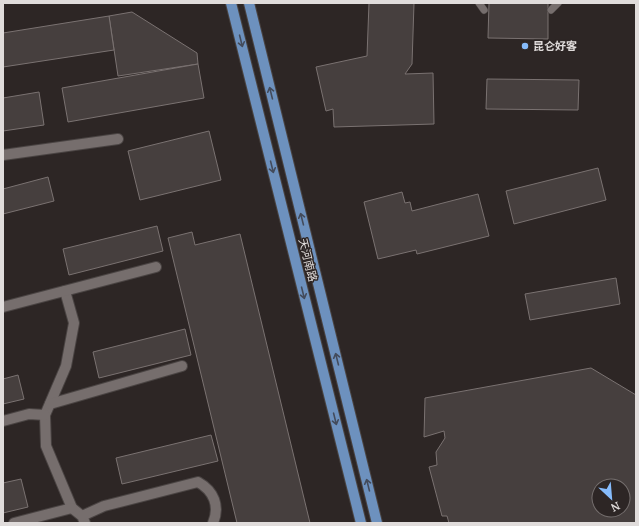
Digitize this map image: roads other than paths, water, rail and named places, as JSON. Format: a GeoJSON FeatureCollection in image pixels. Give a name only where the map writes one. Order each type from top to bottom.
{"type":"FeatureCollection","features":[{"type":"Feature","properties":{"kind":"main road","name":"天河南路"},"geometry":{"type":"LineString","coordinates":[[231,3],[361,523]]}},
{"type":"Feature","properties":{"kind":"main road","name":"天河南路"},"geometry":{"type":"LineString","coordinates":[[249,3],[377,523]]}},
{"type":"Feature","properties":{"kind":"street"},"geometry":{"type":"LineString","coordinates":[[3,155],[118,139]]}},
{"type":"Feature","properties":{"kind":"street"},"geometry":{"type":"LineString","coordinates":[[3,307],[156,267]]}},
{"type":"Feature","properties":{"kind":"street"},"geometry":{"type":"LineString","coordinates":[[65,291],[74,323],[66,366],[45,415],[46,446],[72,508],[83,519],[104,506],[198,482],[214,497],[217,510],[213,523]]}},
{"type":"Feature","properties":{"kind":"street"},"geometry":{"type":"LineString","coordinates":[[50,404],[182,366]]}},
{"type":"Feature","properties":{"kind":"street"},"geometry":{"type":"LineString","coordinates":[[3,421],[29,414],[45,415]]}},
{"type":"Feature","properties":{"kind":"street"},"geometry":{"type":"LineString","coordinates":[[14,523],[72,508]]}},
{"type":"Feature","properties":{"kind":"lane"},"geometry":{"type":"LineString","coordinates":[[478,3],[484,10]]}},
{"type":"Feature","properties":{"kind":"lane"},"geometry":{"type":"LineString","coordinates":[[551,10],[558,3]]}},
{"type":"Feature","properties":{"kind":"place","name":"昆仑好客"},"geometry":{"type":"Point","coordinates":[525,46]}}]}
